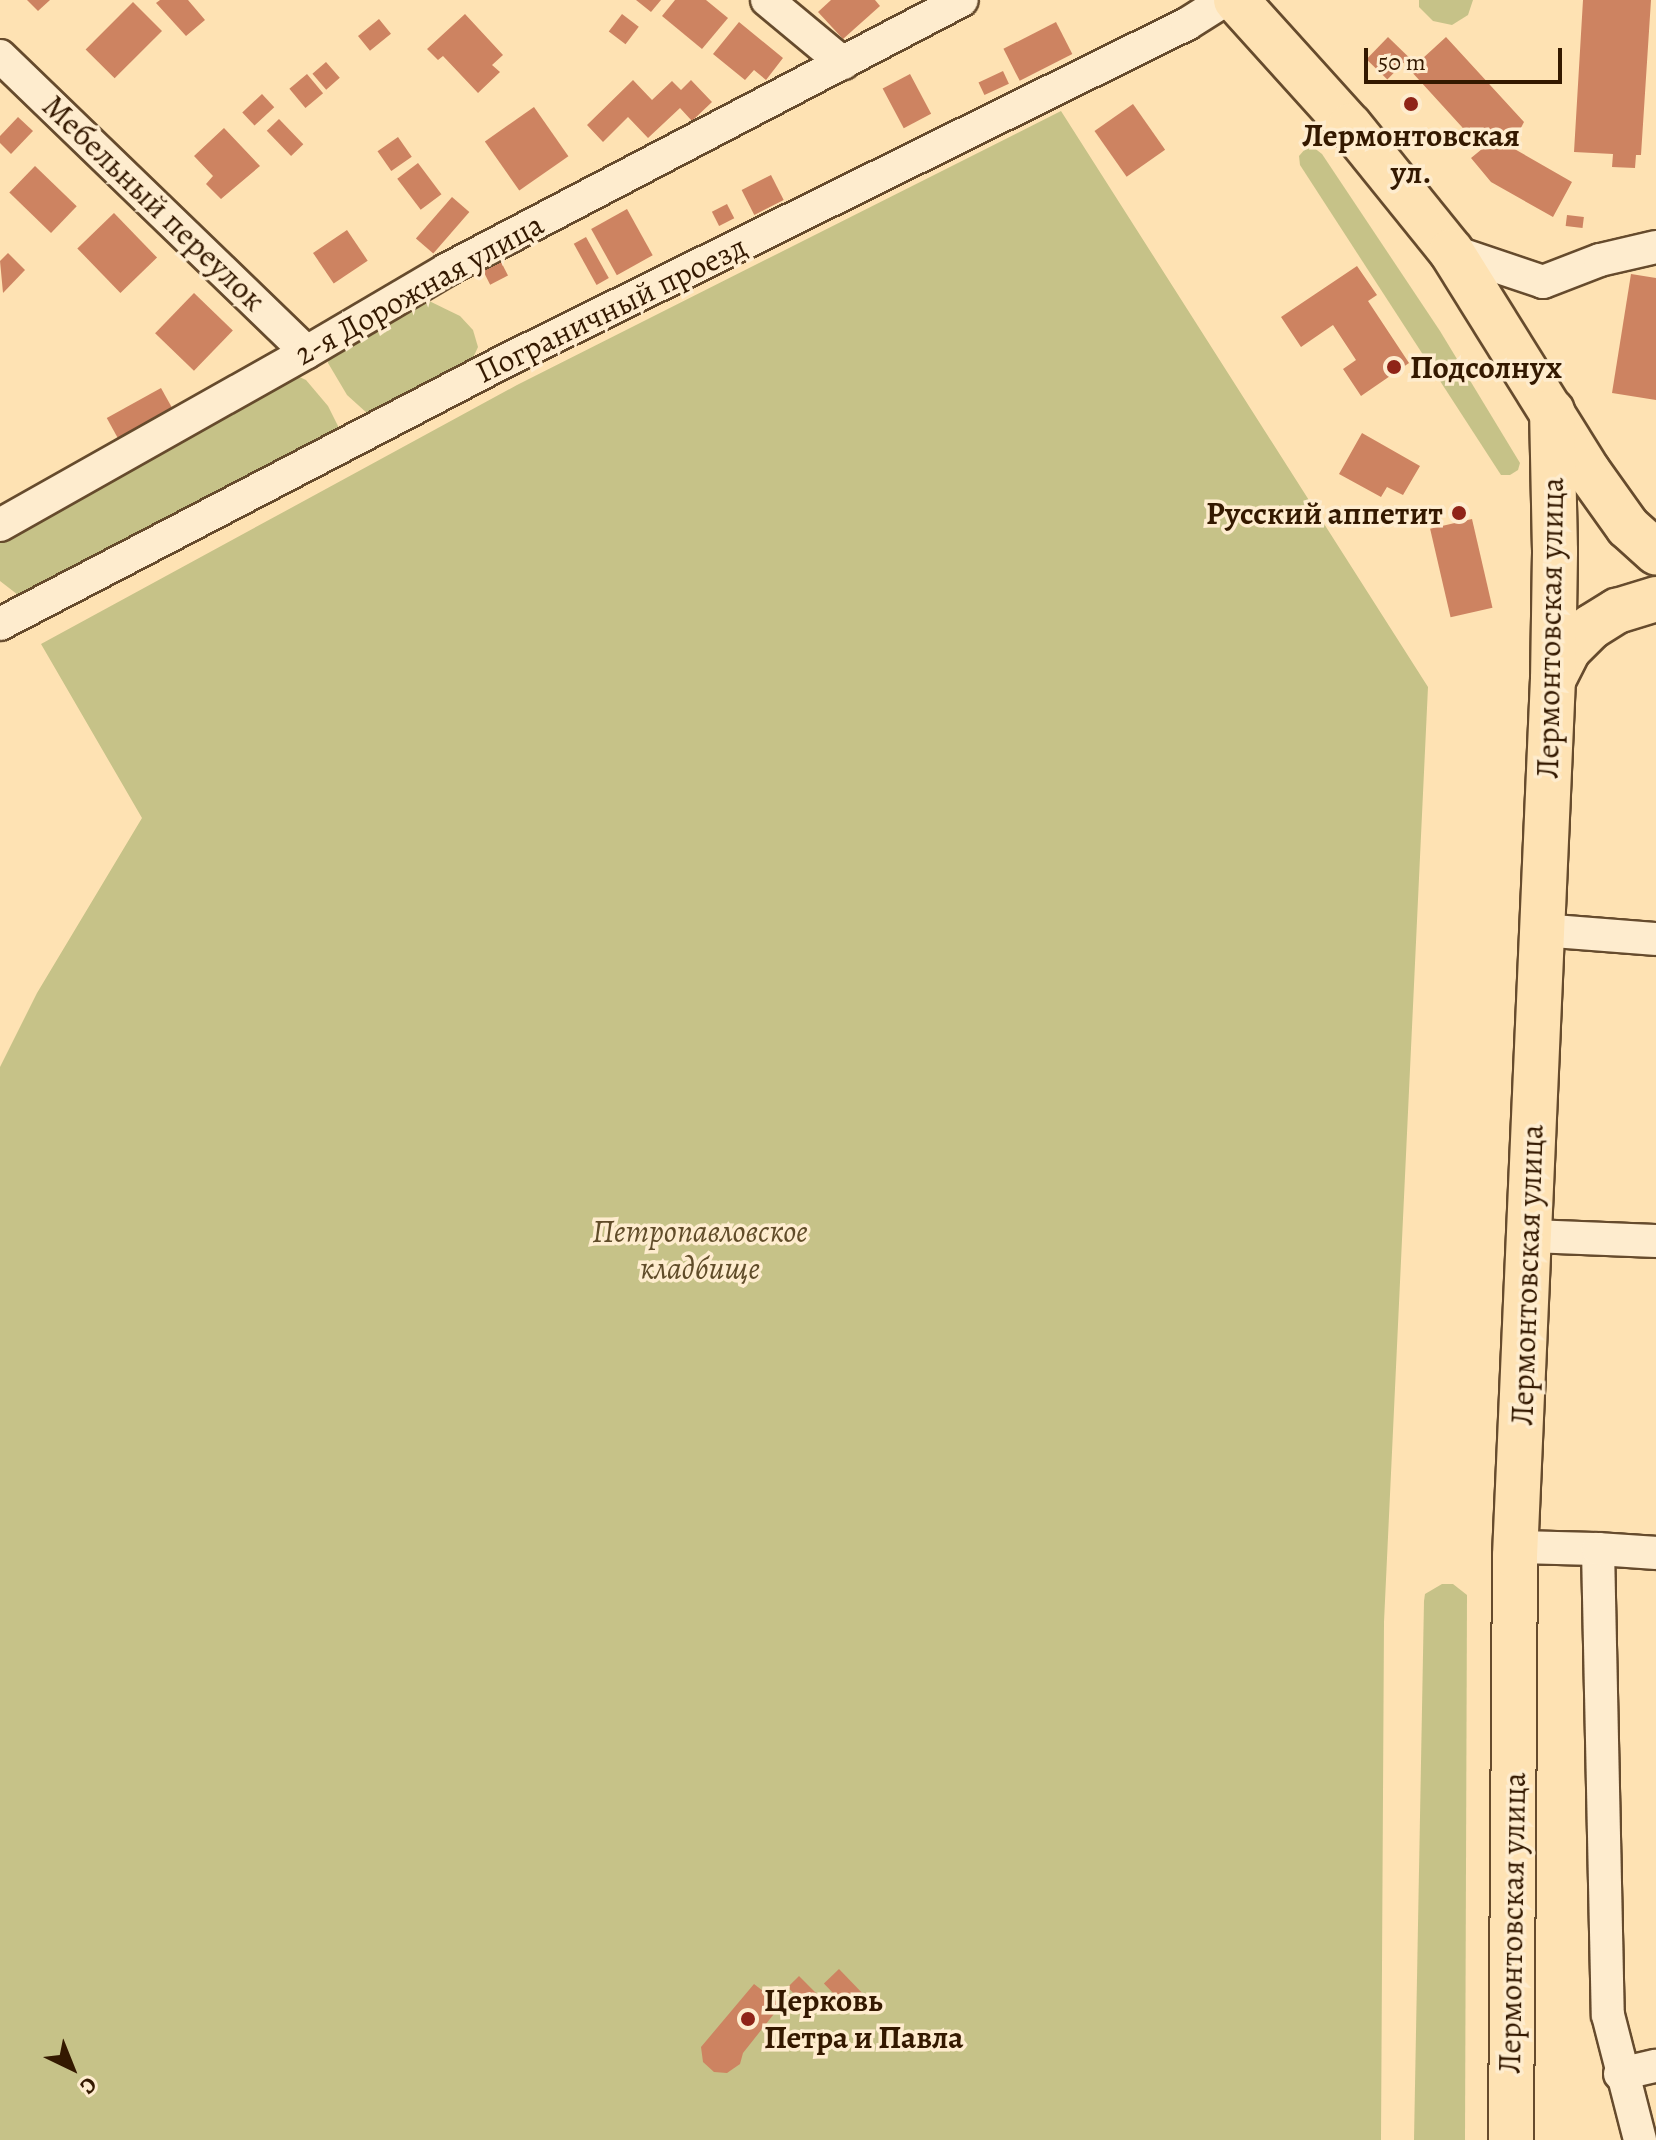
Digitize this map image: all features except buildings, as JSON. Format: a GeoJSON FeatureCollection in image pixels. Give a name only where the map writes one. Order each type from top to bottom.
{"type":"FeatureCollection","features":[{"type":"Feature","properties":{"kind":"main road"},"geometry":{"type":"LineString","coordinates":[[1236,0],[1350,126],[1451,251],[1628,527],[1656,552]]}},
{"type":"Feature","properties":{"kind":"main road","name":"Лермонтовская улица"},"geometry":{"type":"LineString","coordinates":[[1511,2140],[1516,1547],[1553,680],[1555,551],[1552,411]]}},
{"type":"Feature","properties":{"kind":"main road"},"geometry":{"type":"LineString","coordinates":[[1553,680],[1569,649],[1591,627],[1617,611],[1656,599]]}},
{"type":"Feature","properties":{"kind":"street"},"geometry":{"type":"LineString","coordinates":[[767,0],[843,63]]}},
{"type":"Feature","properties":{"kind":"street","name":"2-я Дорожная улица"},"geometry":{"type":"LineString","coordinates":[[0,525],[446,270],[962,0]]}},
{"type":"Feature","properties":{"kind":"street","name":"Пограничный проезд"},"geometry":{"type":"LineString","coordinates":[[0,624],[505,361],[1187,24],[1225,0]]}},
{"type":"Feature","properties":{"kind":"street","name":"Мебельный переулок"},"geometry":{"type":"LineString","coordinates":[[0,56],[307,352]]}},
{"type":"Feature","properties":{"kind":"street"},"geometry":{"type":"LineString","coordinates":[[1451,251],[1543,282],[1600,260],[1656,247]]}},
{"type":"Feature","properties":{"kind":"street"},"geometry":{"type":"LineString","coordinates":[[1541,930],[1656,939]]}},
{"type":"Feature","properties":{"kind":"street"},"geometry":{"type":"LineString","coordinates":[[1529,1236],[1656,1241]]}},
{"type":"Feature","properties":{"kind":"street"},"geometry":{"type":"LineString","coordinates":[[1516,1547],[1656,1553]]}},
{"type":"Feature","properties":{"kind":"street"},"geometry":{"type":"LineString","coordinates":[[1598,1549],[1608,2015],[1620,2074],[1640,2140]]}},
{"type":"Feature","properties":{"kind":"street"},"geometry":{"type":"LineString","coordinates":[[1620,2074],[1656,2066]]}},
{"type":"Feature","properties":{"kind":"green space"},"geometry":{"type":"Polygon","coordinates":[[[1419,0],[1473,0],[1468,15],[1452,25],[1433,21],[1419,7],[1419,0]]]}},
{"type":"Feature","properties":{"kind":"green space","name":"Петропавловское кладбище"},"geometry":{"type":"Polygon","coordinates":[[[1061,111],[1428,687],[1384,1622],[1381,2140],[0,2140],[0,1067],[37,993],[142,818],[41,644],[517,385],[1061,111]]]}},
{"type":"Feature","properties":{"kind":"green space"},"geometry":{"type":"Polygon","coordinates":[[[1313,147],[1322,154],[1440,331],[1520,463],[1518,470],[1510,475],[1501,475],[1300,165],[1299,156],[1306,148],[1313,147]]]}},
{"type":"Feature","properties":{"kind":"green space"},"geometry":{"type":"Polygon","coordinates":[[[425,299],[460,316],[473,330],[478,347],[472,360],[368,414],[347,395],[328,363],[329,354],[425,299]]]}},
{"type":"Feature","properties":{"kind":"green space"},"geometry":{"type":"Polygon","coordinates":[[[295,375],[306,380],[328,406],[339,428],[335,434],[22,598],[0,581],[0,542],[295,375]]]}},
{"type":"Feature","properties":{"kind":"green space"},"geometry":{"type":"Polygon","coordinates":[[[1442,1584],[1453,1584],[1467,1595],[1465,2140],[1414,2140],[1424,1601],[1425,1594],[1442,1584]]]}},
{"type":"Feature","properties":{"kind":"place","name":"Лермонтовская ул."},"geometry":{"type":"Point","coordinates":[1411,104]}},
{"type":"Feature","properties":{"kind":"place","name":"Подсолнух"},"geometry":{"type":"Point","coordinates":[1394,367]}},
{"type":"Feature","properties":{"kind":"place","name":"Русский аппетит"},"geometry":{"type":"Point","coordinates":[1459,513]}},
{"type":"Feature","properties":{"kind":"place","name":"Церковь Петра и Павла"},"geometry":{"type":"Point","coordinates":[748,2019]}}]}
